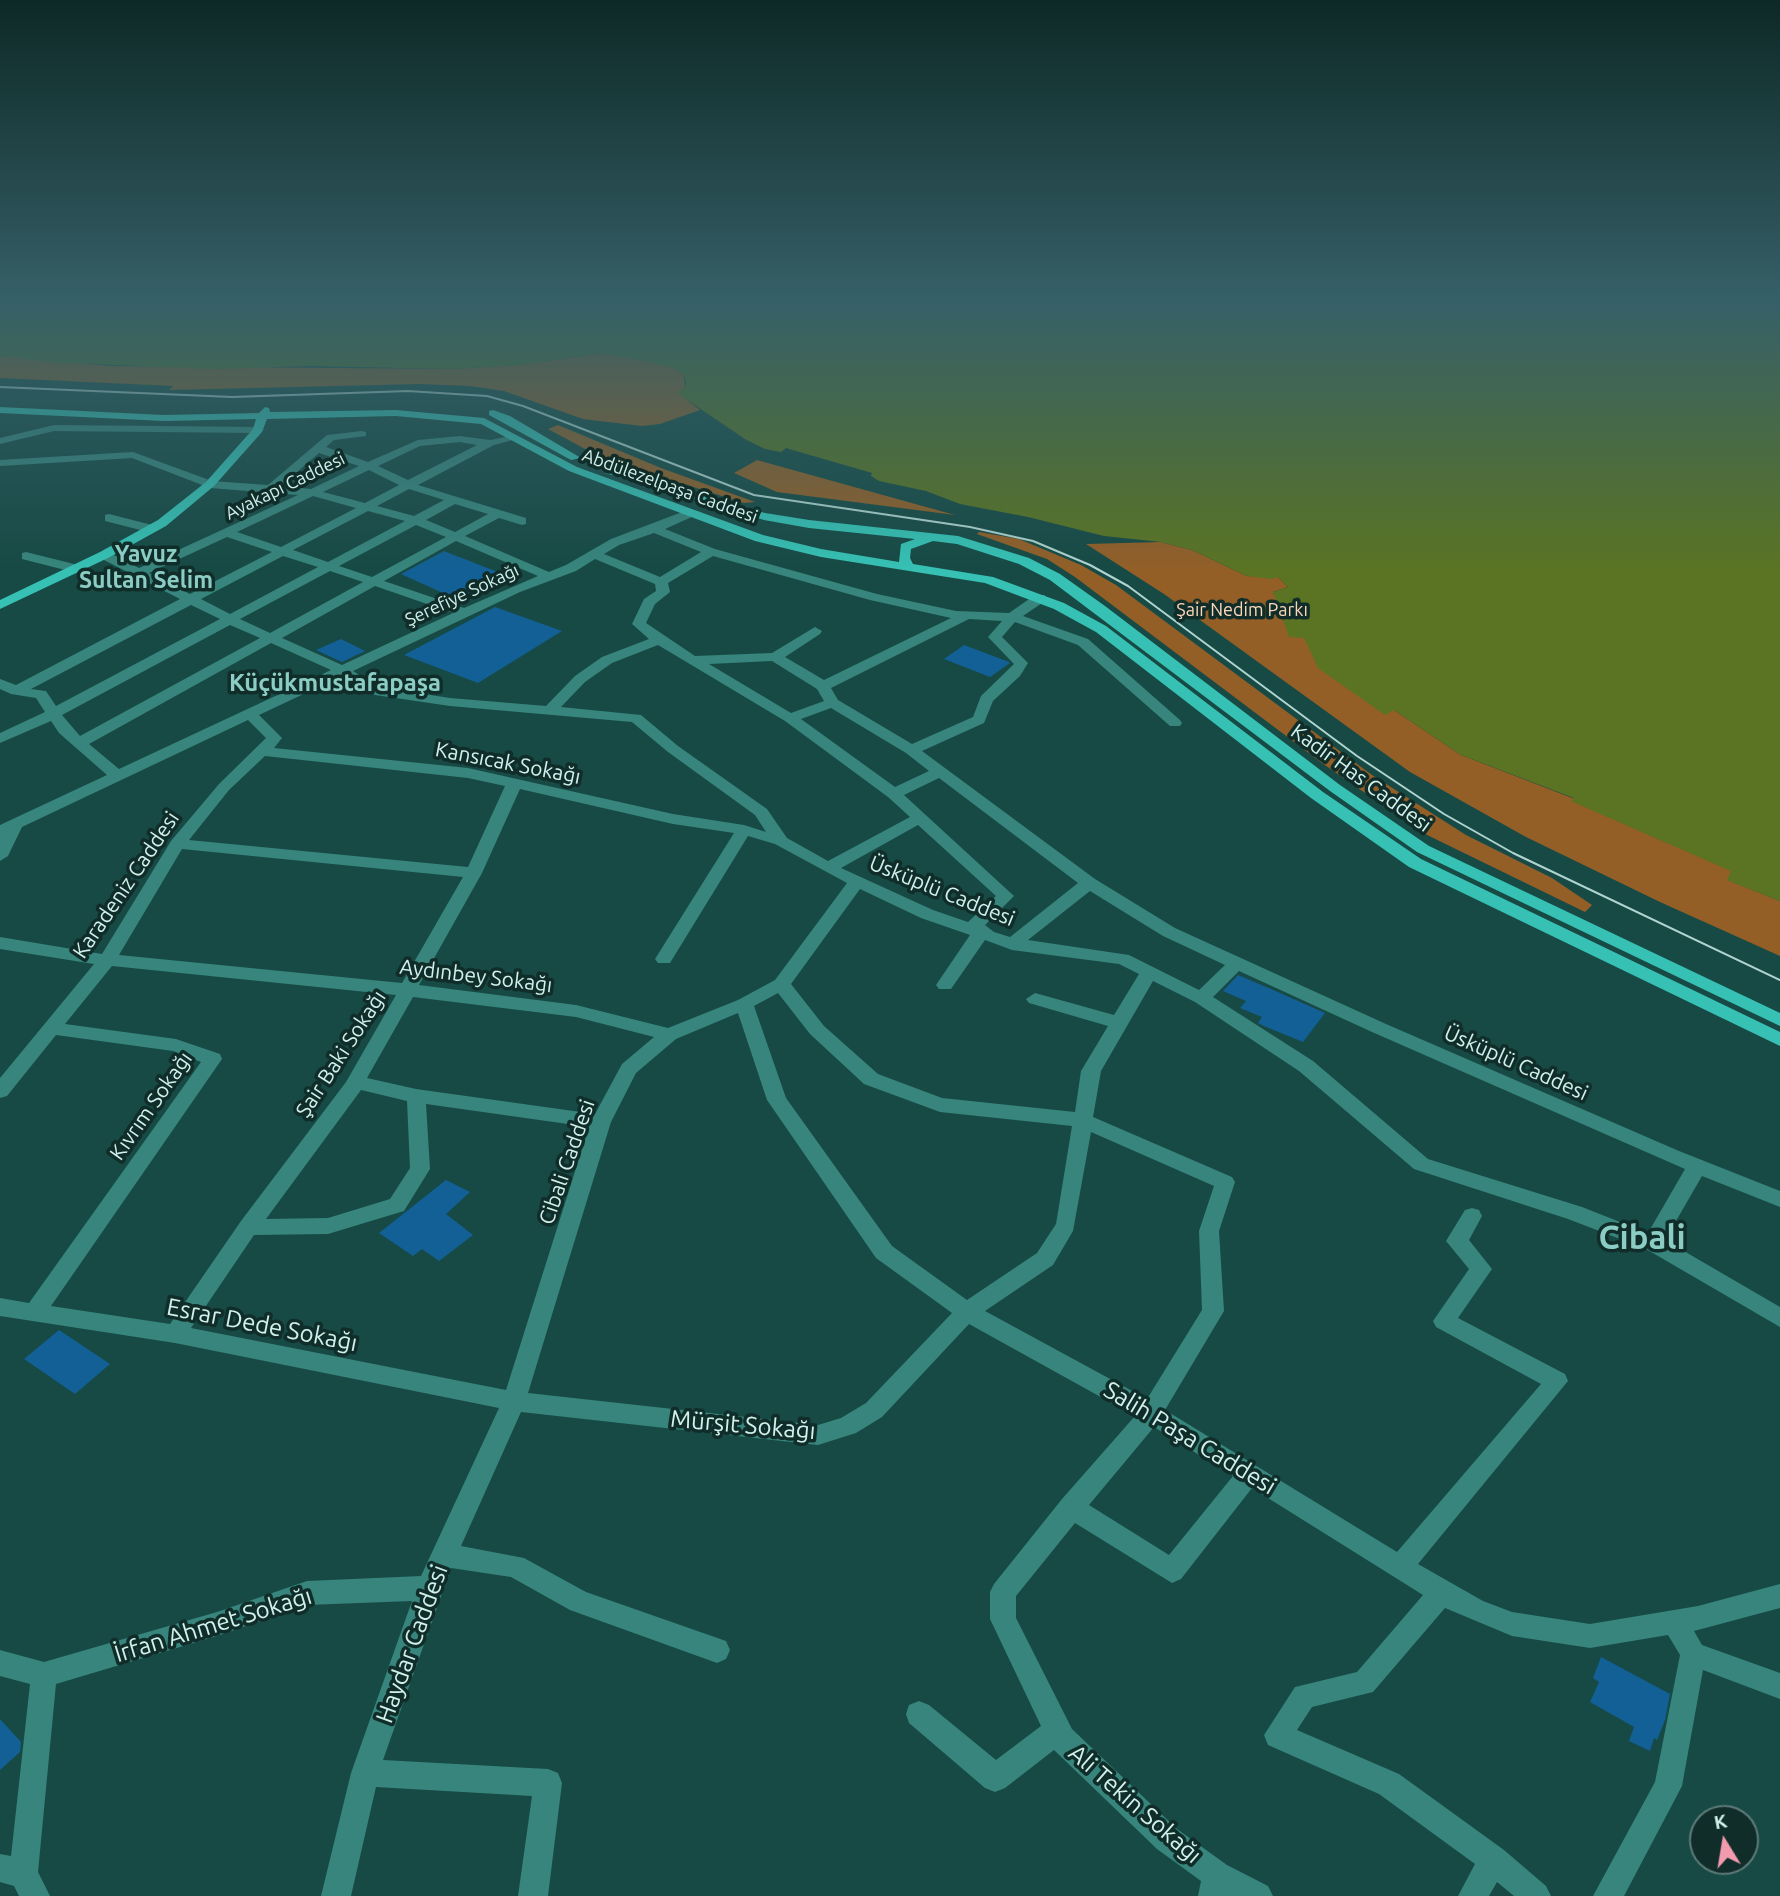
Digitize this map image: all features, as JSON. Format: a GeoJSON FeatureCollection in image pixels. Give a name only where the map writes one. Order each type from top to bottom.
{"type":"FeatureCollection","features":[{"type":"Feature","properties":{"kind":"main road","name":"Abdülezelpaşa Caddesi"},"geometry":{"type":"LineString","coordinates":[[0,402],[138,410],[264,413],[390,404],[484,411],[506,418],[584,462],[631,480],[729,508],[787,521],[940,537]]}},
{"type":"Feature","properties":{"kind":"main road","name":"Abdülezelpaşa Caddesi"},"geometry":{"type":"LineString","coordinates":[[0,410],[136,417],[370,412],[428,414],[484,421],[499,427],[548,458],[585,474],[768,541],[836,556],[988,580],[1040,598]]}},
{"type":"Feature","properties":{"kind":"main road"},"geometry":{"type":"LineString","coordinates":[[0,605],[152,529],[210,484],[258,430],[264,413]]}},
{"type":"Feature","properties":{"kind":"main road"},"geometry":{"type":"LineString","coordinates":[[836,556],[865,552],[872,545],[867,530]]}},
{"type":"Feature","properties":{"kind":"main road"},"geometry":{"type":"LineString","coordinates":[[907,566],[904,558],[905,547],[920,540],[940,537]]}},
{"type":"Feature","properties":{"kind":"main road","name":"Kadir Has Caddesi"},"geometry":{"type":"LineString","coordinates":[[940,537],[1009,555],[1055,577],[1352,800],[1423,849],[1780,1020]]}},
{"type":"Feature","properties":{"kind":"main road","name":"Kadir Has Caddesi"},"geometry":{"type":"LineString","coordinates":[[1040,598],[1059,606],[1118,641],[1298,781],[1372,836],[1415,863],[1780,1040]]}},
{"type":"Feature","properties":{"kind":"street"},"geometry":{"type":"LineString","coordinates":[[0,441],[54,428],[258,430]]}},
{"type":"Feature","properties":{"kind":"street"},"geometry":{"type":"LineString","coordinates":[[269,490],[331,437],[362,434]]}},
{"type":"Feature","properties":{"kind":"street"},"geometry":{"type":"LineString","coordinates":[[16,691],[490,443],[512,437]]}},
{"type":"Feature","properties":{"kind":"street","name":"Ayakapı Caddesi"},"geometry":{"type":"LineString","coordinates":[[139,573],[229,533],[310,492],[427,441],[460,439],[490,443]]}},
{"type":"Feature","properties":{"kind":"street"},"geometry":{"type":"LineString","coordinates":[[316,448],[369,466],[410,486],[523,521]]}},
{"type":"Feature","properties":{"kind":"street"},"geometry":{"type":"LineString","coordinates":[[0,463],[133,456],[210,484],[310,492],[416,520],[551,577]]}},
{"type":"Feature","properties":{"kind":"street"},"geometry":{"type":"LineString","coordinates":[[0,739],[55,713],[455,499]]}},
{"type":"Feature","properties":{"kind":"street"},"geometry":{"type":"LineString","coordinates":[[80,742],[460,537],[499,513]]}},
{"type":"Feature","properties":{"kind":"street","name":"Şerefiye Sokağı"},"geometry":{"type":"LineString","coordinates":[[0,831],[515,589],[551,577],[597,555],[615,542],[690,513]]}},
{"type":"Feature","properties":{"kind":"street"},"geometry":{"type":"LineString","coordinates":[[109,518],[152,529]]}},
{"type":"Feature","properties":{"kind":"street"},"geometry":{"type":"LineString","coordinates":[[655,528],[711,552],[876,597],[956,615],[1012,617],[1033,622],[1083,642],[1175,723]]}},
{"type":"Feature","properties":{"kind":"street"},"geometry":{"type":"LineString","coordinates":[[229,533],[466,613]]}},
{"type":"Feature","properties":{"kind":"street"},"geometry":{"type":"LineString","coordinates":[[711,552],[662,587],[649,602],[639,624],[659,640],[789,718],[894,794],[921,817],[1006,896],[974,926],[1012,944],[1089,883]]}},
{"type":"Feature","properties":{"kind":"street"},"geometry":{"type":"LineString","coordinates":[[104,555],[229,619],[344,671],[375,691],[450,702],[636,718],[673,749],[761,812],[781,841]]}},
{"type":"Feature","properties":{"kind":"street"},"geometry":{"type":"LineString","coordinates":[[597,555],[662,587]]}},
{"type":"Feature","properties":{"kind":"street"},"geometry":{"type":"LineString","coordinates":[[26,556],[73,568]]}},
{"type":"Feature","properties":{"kind":"street"},"geometry":{"type":"LineString","coordinates":[[911,750],[979,720],[986,699],[1015,673],[1021,663],[995,637],[1012,617],[1040,598]]}},
{"type":"Feature","properties":{"kind":"street"},"geometry":{"type":"LineString","coordinates":[[823,686],[969,614]]}},
{"type":"Feature","properties":{"kind":"street"},"geometry":{"type":"LineString","coordinates":[[695,660],[775,657],[815,631]]}},
{"type":"Feature","properties":{"kind":"street"},"geometry":{"type":"LineString","coordinates":[[551,709],[580,680],[607,660],[659,640]]}},
{"type":"Feature","properties":{"kind":"street"},"geometry":{"type":"LineString","coordinates":[[775,657],[823,686],[832,703],[789,718]]}},
{"type":"Feature","properties":{"kind":"street"},"geometry":{"type":"LineString","coordinates":[[0,683],[16,691],[41,694],[64,730],[118,776]]}},
{"type":"Feature","properties":{"kind":"street","name":"Üsküplü Caddesi"},"geometry":{"type":"LineString","coordinates":[[832,703],[911,750],[1089,883],[1169,932],[1236,964],[1697,1166],[1780,1199]]}},
{"type":"Feature","properties":{"kind":"street"},"geometry":{"type":"LineString","coordinates":[[250,714],[275,738],[262,751]]}},
{"type":"Feature","properties":{"kind":"street","name":"Kansıcak Sokağı"},"geometry":{"type":"LineString","coordinates":[[262,751],[468,773],[673,819],[744,830]]}},
{"type":"Feature","properties":{"kind":"street","name":"Karadeniz Caddesi"},"geometry":{"type":"LineString","coordinates":[[0,1090],[107,960],[177,844],[224,787],[262,751]]}},
{"type":"Feature","properties":{"kind":"street"},"geometry":{"type":"LineString","coordinates":[[894,794],[941,771]]}},
{"type":"Feature","properties":{"kind":"street","name":"Şair Baki Sokağı"},"geometry":{"type":"LineString","coordinates":[[175,1334],[248,1227],[355,1082],[474,873],[515,782]]}},
{"type":"Feature","properties":{"kind":"street"},"geometry":{"type":"LineString","coordinates":[[828,868],[921,817]]}},
{"type":"Feature","properties":{"kind":"street"},"geometry":{"type":"LineString","coordinates":[[0,856],[16,823]]}},
{"type":"Feature","properties":{"kind":"street"},"geometry":{"type":"LineString","coordinates":[[664,959],[744,830]]}},
{"type":"Feature","properties":{"kind":"street","name":"Üsküplü Caddesi"},"geometry":{"type":"LineString","coordinates":[[744,830],[781,841],[828,868],[927,914],[1012,944],[1123,960],[1149,972],[1201,998],[1306,1066],[1421,1164],[1575,1213],[1653,1243],[1780,1318]]}},
{"type":"Feature","properties":{"kind":"street"},"geometry":{"type":"LineString","coordinates":[[177,844],[474,873]]}},
{"type":"Feature","properties":{"kind":"street","name":"Cibali Caddesi"},"geometry":{"type":"LineString","coordinates":[[514,1401],[601,1122],[629,1069],[669,1035],[744,1004],[781,984],[857,882]]}},
{"type":"Feature","properties":{"kind":"street"},"geometry":{"type":"LineString","coordinates":[[945,985],[981,933]]}},
{"type":"Feature","properties":{"kind":"street","name":"Aydınbey Sokağı"},"geometry":{"type":"LineString","coordinates":[[0,943],[107,960],[408,990],[576,1011],[669,1035]]}},
{"type":"Feature","properties":{"kind":"street"},"geometry":{"type":"LineString","coordinates":[[1201,998],[1236,964]]}},
{"type":"Feature","properties":{"kind":"street","name":"Mürşit Sokağı"},"geometry":{"type":"LineString","coordinates":[[514,1401],[818,1435],[848,1426],[874,1410],[967,1311],[1045,1259],[1066,1225],[1091,1071],[1149,972]]}},
{"type":"Feature","properties":{"kind":"street"},"geometry":{"type":"LineString","coordinates":[[781,984],[817,1030],[871,1079],[940,1105],[1083,1120]]}},
{"type":"Feature","properties":{"kind":"street"},"geometry":{"type":"LineString","coordinates":[[1035,999],[1119,1023]]}},
{"type":"Feature","properties":{"kind":"street","name":"Salih Paşa Caddesi"},"geometry":{"type":"LineString","coordinates":[[744,1004],[777,1100],[884,1252],[967,1311],[1151,1413],[1442,1593],[1475,1610],[1512,1624],[1590,1636],[1675,1622],[1780,1596]]}},
{"type":"Feature","properties":{"kind":"street","name":"Kıvrım Sokağı"},"geometry":{"type":"LineString","coordinates":[[34,1313],[213,1059],[176,1045],[52,1028]]}},
{"type":"Feature","properties":{"kind":"street"},"geometry":{"type":"LineString","coordinates":[[355,1082],[416,1096],[601,1122]]}},
{"type":"Feature","properties":{"kind":"street"},"geometry":{"type":"LineString","coordinates":[[248,1227],[328,1226],[397,1205],[420,1169],[416,1096]]}},
{"type":"Feature","properties":{"kind":"street","name":"Ali Tekin Sokağı"},"geometry":{"type":"LineString","coordinates":[[1083,1120],[1225,1182],[1209,1231],[1213,1311],[1151,1413],[1003,1592],[1003,1619],[1062,1739],[1215,1885],[1258,1896]]}},
{"type":"Feature","properties":{"kind":"street"},"geometry":{"type":"LineString","coordinates":[[1653,1243],[1697,1166]]}},
{"type":"Feature","properties":{"kind":"street"},"geometry":{"type":"LineString","coordinates":[[1400,1567],[1557,1381],[1444,1321],[1481,1269],[1457,1241],[1472,1216]]}},
{"type":"Feature","properties":{"kind":"street","name":"Esrar Dede Sokağı"},"geometry":{"type":"LineString","coordinates":[[0,1307],[175,1334],[514,1401]]}},
{"type":"Feature","properties":{"kind":"street","name":"Haydar Caddesi"},"geometry":{"type":"LineString","coordinates":[[336,1896],[365,1773],[429,1588],[514,1401]]}},
{"type":"Feature","properties":{"kind":"street"},"geometry":{"type":"LineString","coordinates":[[1071,1507],[1172,1571],[1250,1473]]}},
{"type":"Feature","properties":{"kind":"street"},"geometry":{"type":"LineString","coordinates":[[444,1555],[515,1566],[579,1602],[717,1650]]}},
{"type":"Feature","properties":{"kind":"street","name":"İrfan Ahmet Sokağı"},"geometry":{"type":"LineString","coordinates":[[44,1675],[217,1624],[307,1593],[429,1588]]}},
{"type":"Feature","properties":{"kind":"street"},"geometry":{"type":"LineString","coordinates":[[1442,1593],[1364,1683],[1304,1696],[1278,1735],[1389,1784],[1494,1860],[1536,1896]]}},
{"type":"Feature","properties":{"kind":"street"},"geometry":{"type":"LineString","coordinates":[[1608,1896],[1668,1786],[1693,1654],[1675,1622]]}},
{"type":"Feature","properties":{"kind":"street"},"geometry":{"type":"LineString","coordinates":[[1693,1654],[1780,1686]]}},
{"type":"Feature","properties":{"kind":"street"},"geometry":{"type":"LineString","coordinates":[[0,1663],[44,1675],[19,1879]]}},
{"type":"Feature","properties":{"kind":"street"},"geometry":{"type":"LineString","coordinates":[[919,1714],[995,1777],[1057,1731]]}},
{"type":"Feature","properties":{"kind":"street"},"geometry":{"type":"LineString","coordinates":[[365,1773],[548,1783],[533,1896]]}},
{"type":"Feature","properties":{"kind":"street"},"geometry":{"type":"LineString","coordinates":[[1473,1896],[1494,1860]]}},
{"type":"Feature","properties":{"kind":"green space"},"geometry":{"type":"Polygon","coordinates":[[[511,393],[679,393],[700,410],[660,424],[642,426],[583,419],[511,393]]]}},
{"type":"Feature","properties":{"kind":"green space"},"geometry":{"type":"Polygon","coordinates":[[[558,425],[661,468],[755,502],[744,503],[602,458],[548,429],[558,425]]]}},
{"type":"Feature","properties":{"kind":"green space"},"geometry":{"type":"Polygon","coordinates":[[[757,460],[955,515],[777,492],[734,473],[757,460]]]}},
{"type":"Feature","properties":{"kind":"green space"},"geometry":{"type":"Polygon","coordinates":[[[979,532],[1019,539],[1081,565],[1116,585],[1372,775],[1466,835],[1552,878],[1592,905],[1585,912],[1421,832],[1322,763],[1075,577],[1047,559],[977,534],[979,532]]]}},
{"type":"Feature","properties":{"kind":"green space","name":"Şair Nedim Parkı"},"geometry":{"type":"Polygon","coordinates":[[[1161,542],[1192,550],[1247,576],[1278,577],[1288,587],[1273,592],[1304,638],[1394,710],[1461,755],[1575,799],[1572,801],[1732,871],[1728,880],[1780,901],[1780,956],[1526,837],[1410,772],[1164,594],[1086,544],[1161,542]]]}},
{"type":"Feature","properties":{"kind":"shaded area"},"geometry":{"type":"Polygon","coordinates":[[[678,393],[1780,393],[1780,901],[1727,880],[1731,871],[1571,801],[1574,798],[1461,755],[1394,710],[1385,715],[1318,668],[1304,638],[1289,637],[1273,592],[1288,587],[1278,577],[1271,579],[1247,576],[1192,550],[1161,542],[1104,536],[960,504],[926,491],[879,481],[871,476],[872,473],[786,448],[781,452],[765,449],[745,439],[678,393]]]}},
{"type":"Feature","properties":{"kind":"building"},"geometry":{"type":"Polygon","coordinates":[[[444,551],[513,578],[465,603],[401,574],[444,551]]]}},
{"type":"Feature","properties":{"kind":"building"},"geometry":{"type":"Polygon","coordinates":[[[495,607],[562,631],[478,683],[404,655],[495,607]]]}},
{"type":"Feature","properties":{"kind":"building"},"geometry":{"type":"Polygon","coordinates":[[[341,639],[365,651],[342,662],[316,650],[341,639]]]}},
{"type":"Feature","properties":{"kind":"building"},"geometry":{"type":"Polygon","coordinates":[[[964,645],[1010,663],[990,677],[944,659],[964,645]]]}},
{"type":"Feature","properties":{"kind":"building"},"geometry":{"type":"Polygon","coordinates":[[[1238,975],[1325,1013],[1303,1042],[1264,1026],[1258,1023],[1262,1017],[1240,1008],[1246,1001],[1223,991],[1238,975]]]}},
{"type":"Feature","properties":{"kind":"building"},"geometry":{"type":"Polygon","coordinates":[[[446,1180],[470,1192],[446,1214],[473,1235],[439,1261],[422,1249],[413,1256],[379,1233],[446,1180]]]}},
{"type":"Feature","properties":{"kind":"building"},"geometry":{"type":"Polygon","coordinates":[[[59,1330],[110,1364],[75,1394],[24,1359],[59,1330]]]}},
{"type":"Feature","properties":{"kind":"building"},"geometry":{"type":"Polygon","coordinates":[[[1601,1657],[1670,1694],[1665,1720],[1650,1751],[1629,1741],[1634,1727],[1590,1702],[1599,1682],[1593,1678],[1601,1657]]]}},
{"type":"Feature","properties":{"kind":"building"},"geometry":{"type":"Polygon","coordinates":[[[0,1719],[21,1742],[20,1752],[0,1770],[0,1719]]]}},
{"type":"Feature","properties":{"kind":"tram line"},"geometry":{"type":"LineString","coordinates":[[150,393],[232,397],[335,393]]}},
{"type":"Feature","properties":{"kind":"tram line"},"geometry":{"type":"LineString","coordinates":[[447,393],[487,396],[523,406],[754,495],[970,527],[1033,541],[1090,565],[1128,586],[1357,756],[1444,814],[1513,853],[1780,980]]}},
{"type":"Feature","properties":{"kind":"district","name":"Yavuz Sultan Selim"},"geometry":{"type":"Point","coordinates":[146,567]}},
{"type":"Feature","properties":{"kind":"district","name":"Küçükmustafapaşa"},"geometry":{"type":"Point","coordinates":[335,683]}},
{"type":"Feature","properties":{"kind":"district","name":"Cibali"},"geometry":{"type":"Point","coordinates":[1642,1238]}}]}
